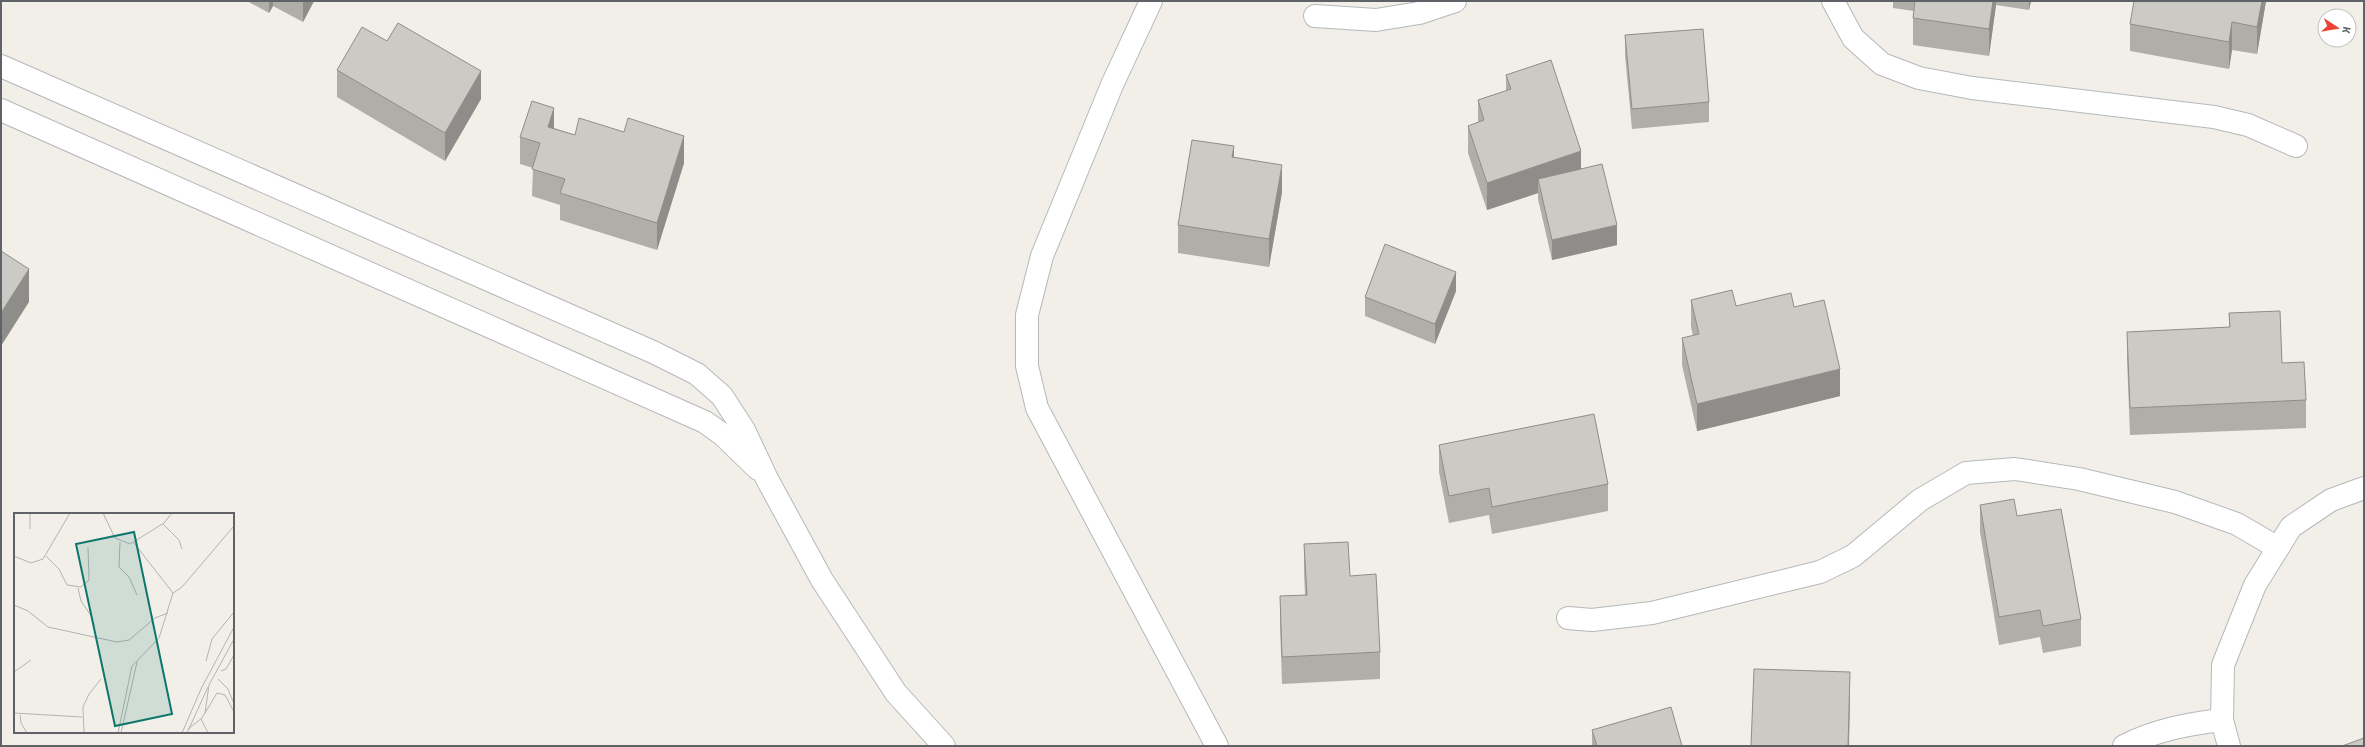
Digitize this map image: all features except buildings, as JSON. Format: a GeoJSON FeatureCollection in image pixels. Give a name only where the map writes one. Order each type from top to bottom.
{"type":"FeatureCollection","features":[{"type":"Feature","properties":{"kind":"street"},"geometry":{"type":"LineString","coordinates":[[1151,1],[1112,85],[1042,256],[1027,315],[1027,366],[1037,408],[1217,746]]}},
{"type":"Feature","properties":{"kind":"street"},"geometry":{"type":"LineString","coordinates":[[1315,16],[1376,20],[1419,13],[1455,1]]}},
{"type":"Feature","properties":{"kind":"street"},"geometry":{"type":"LineString","coordinates":[[1833,1],[1853,38],[1882,64],[1919,78],[1972,88],[2214,117],[2248,126],[2296,146]]}},
{"type":"Feature","properties":{"kind":"street"},"geometry":{"type":"LineString","coordinates":[[1,66],[654,352],[697,374],[726,403],[744,430],[767,479],[822,580],[896,693],[944,746]]}},
{"type":"Feature","properties":{"kind":"street"},"geometry":{"type":"LineString","coordinates":[[1,110],[705,422],[767,479]]}},
{"type":"Feature","properties":{"kind":"street"},"geometry":{"type":"LineString","coordinates":[[1568,618],[1592,620],[1652,613],[1820,572],[1853,556],[1920,500],[1966,473],[2015,469],[2079,479],[2175,502],[2237,524],[2278,548]]}},
{"type":"Feature","properties":{"kind":"street"},"geometry":{"type":"LineString","coordinates":[[2229,746],[2222,720],[2223,665],[2255,585],[2291,528],[2331,500],[2364,488]]}},
{"type":"Feature","properties":{"kind":"street"},"geometry":{"type":"LineString","coordinates":[[2124,746],[2146,735],[2179,725],[2222,720]]}}]}
